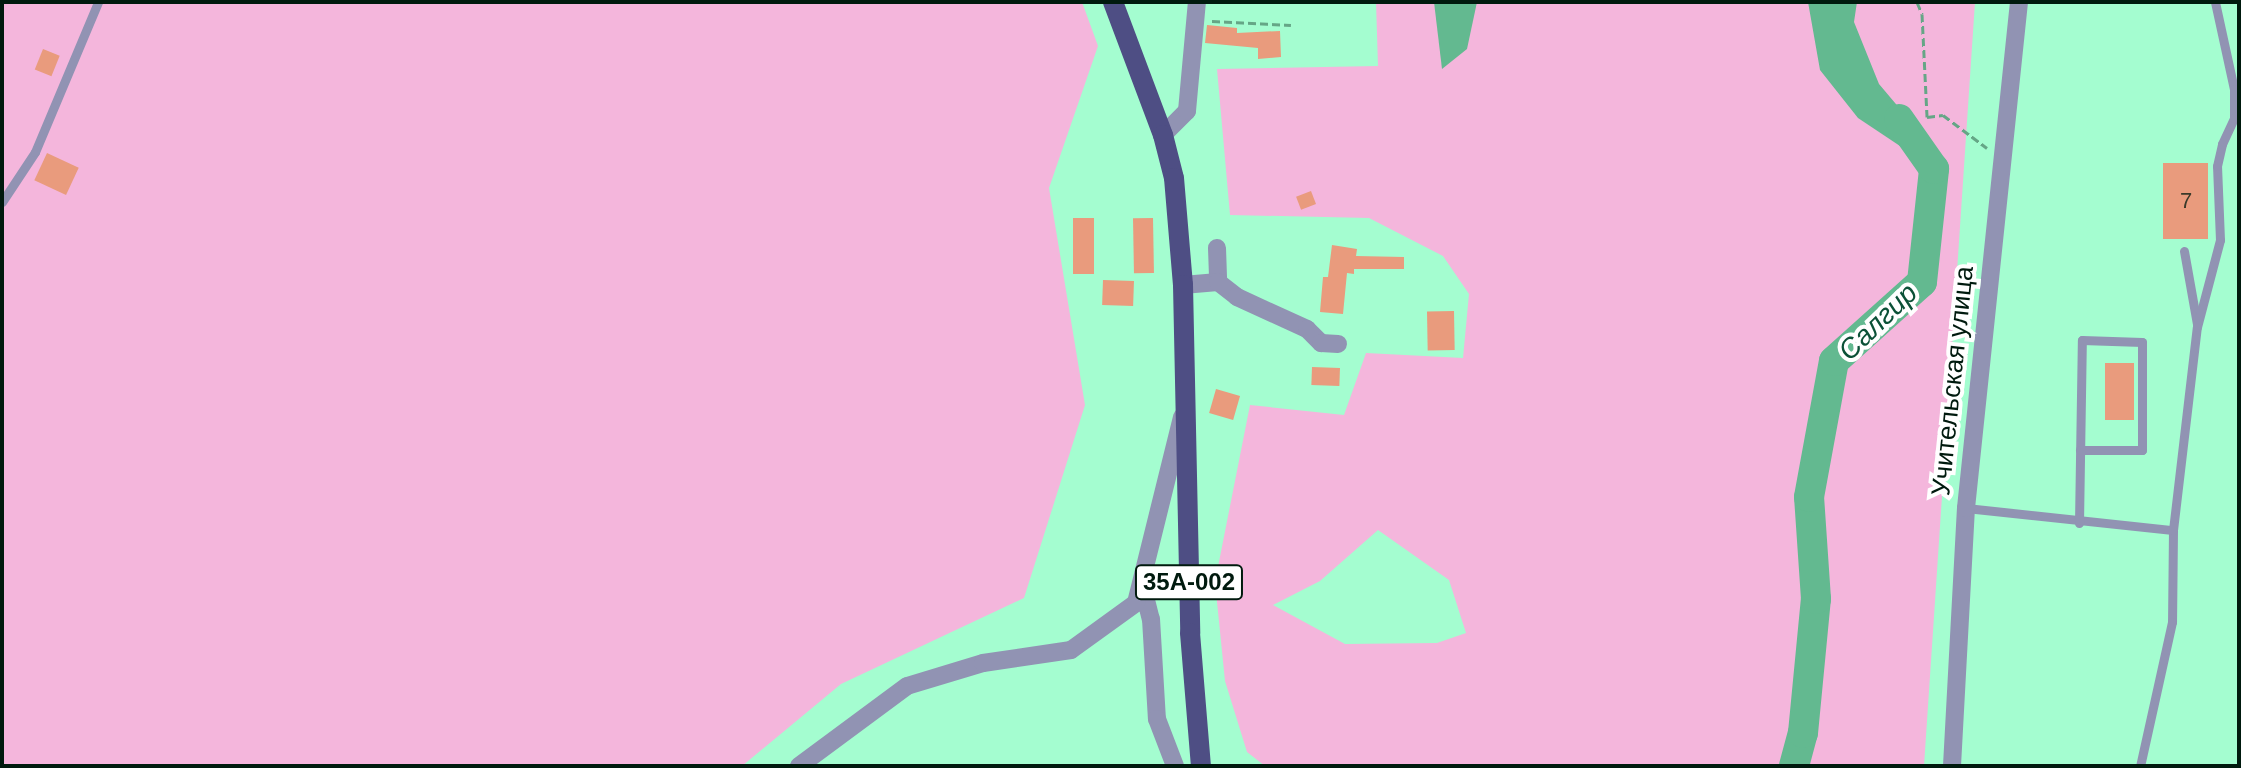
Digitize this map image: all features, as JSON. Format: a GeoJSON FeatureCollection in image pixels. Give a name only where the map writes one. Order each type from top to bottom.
{"type":"FeatureCollection","features":[{"type":"Feature","properties":{"kind":"main road","name":"35А-002"},"geometry":{"type":"LineString","coordinates":[[1113,2],[1163,135],[1174,178],[1183,285],[1190,633],[1203,765]]}},
{"type":"Feature","properties":{"kind":"street","name":"Учительская улица"},"geometry":{"type":"LineString","coordinates":[[1952,766],[1966,508],[2019,2]]}},
{"type":"Feature","properties":{"kind":"street"},"geometry":{"type":"LineString","coordinates":[[1163,135],[1187,111],[1197,11]]}},
{"type":"Feature","properties":{"kind":"street"},"geometry":{"type":"LineString","coordinates":[[1217,248],[1218,282]]}},
{"type":"Feature","properties":{"kind":"street"},"geometry":{"type":"LineString","coordinates":[[1183,285],[1218,282],[1237,297],[1307,329],[1321,343],[1338,344]]}},
{"type":"Feature","properties":{"kind":"street"},"geometry":{"type":"LineString","coordinates":[[799,766],[907,686],[983,663],[1071,650],[1136,603],[1186,402]]}},
{"type":"Feature","properties":{"kind":"street"},"geometry":{"type":"LineString","coordinates":[[1142,581],[1151,619],[1157,719],[1175,766]]}},
{"type":"Feature","properties":{"kind":"lane"},"geometry":{"type":"LineString","coordinates":[[2,202],[35,152],[98,2]]}},
{"type":"Feature","properties":{"kind":"lane"},"geometry":{"type":"LineString","coordinates":[[2140,766],[2172,622],[2173,530],[2197,327],[2220,240],[2217,166],[2236,116],[2234,89],[2215,2]]}},
{"type":"Feature","properties":{"kind":"lane"},"geometry":{"type":"LineString","coordinates":[[2184,251],[2197,327]]}},
{"type":"Feature","properties":{"kind":"lane"},"geometry":{"type":"LineString","coordinates":[[2079,523],[2080,450],[2082,340],[2142,342],[2142,450],[2080,450]]}},
{"type":"Feature","properties":{"kind":"lane"},"geometry":{"type":"LineString","coordinates":[[1966,508],[2079,523],[2173,530]]}},
{"type":"Feature","properties":{"kind":"path"},"geometry":{"type":"LineString","coordinates":[[1917,2],[1922,14],[1927,117],[1943,115],[2002,159]]}},
{"type":"Feature","properties":{"kind":"path"},"geometry":{"type":"LineString","coordinates":[[1197,11],[1291,25]]}},
{"type":"Feature","properties":{"kind":"shaded area"},"geometry":{"type":"Polygon","coordinates":[[[2,2],[1082,2],[1098,46],[1049,188],[1085,405],[1024,598],[841,684],[742,766],[2,766],[2,2]]]}},
{"type":"Feature","properties":{"kind":"shaded area"},"geometry":{"type":"Polygon","coordinates":[[[1376,2],[1975,2],[1924,766],[1265,766],[1247,752],[1225,681],[1215,582],[1250,405],[1344,415],[1366,353],[1463,358],[1469,294],[1443,256],[1369,218],[1230,215],[1217,69],[1378,66],[1376,2]],[[1378,530],[1320,581],[1273,605],[1345,644],[1437,643],[1466,633],[1449,580],[1378,530]]]}},
{"type":"Feature","properties":{"kind":"shaded area"},"geometry":{"type":"Polygon","coordinates":[[[1434,2],[1477,2],[1467,49],[1442,69],[1434,2]]]}},
{"type":"Feature","properties":{"kind":"shaded area"},"geometry":{"type":"Polygon","coordinates":[[[1808,2],[1857,2],[1854,22],[1879,84],[1928,142],[1918,158],[1858,118],[1820,70],[1808,2]]]}},
{"type":"Feature","properties":{"kind":"building"},"geometry":{"type":"Polygon","coordinates":[[[1207,25],[1237,28],[1237,33],[1280,31],[1281,57],[1258,59],[1258,48],[1205,43],[1207,25]]]}},
{"type":"Feature","properties":{"kind":"building"},"geometry":{"type":"Polygon","coordinates":[[[43,49],[60,56],[51,76],[35,69],[43,49]]]}},
{"type":"Feature","properties":{"kind":"building"},"geometry":{"type":"Polygon","coordinates":[[[47,153],[79,168],[66,195],[34,180],[47,153]]]}},
{"type":"Feature","properties":{"kind":"building"},"geometry":{"type":"Polygon","coordinates":[[[2163,163],[2208,163],[2208,239],[2163,239],[2163,163]]]}},
{"type":"Feature","properties":{"kind":"building"},"geometry":{"type":"Polygon","coordinates":[[[1311,191],[1316,204],[1301,210],[1296,197],[1311,191]]]}},
{"type":"Feature","properties":{"kind":"building"},"geometry":{"type":"Polygon","coordinates":[[[1073,218],[1094,218],[1094,274],[1073,274],[1073,218]]]}},
{"type":"Feature","properties":{"kind":"building"},"geometry":{"type":"Polygon","coordinates":[[[1133,218],[1153,218],[1154,273],[1134,273],[1133,218]]]}},
{"type":"Feature","properties":{"kind":"building"},"geometry":{"type":"Polygon","coordinates":[[[1332,245],[1357,249],[1356,256],[1404,257],[1404,269],[1354,269],[1354,274],[1347,273],[1343,314],[1320,312],[1323,277],[1328,277],[1332,245]]]}},
{"type":"Feature","properties":{"kind":"building"},"geometry":{"type":"Polygon","coordinates":[[[1103,280],[1134,281],[1133,306],[1102,305],[1103,280]]]}},
{"type":"Feature","properties":{"kind":"building"},"geometry":{"type":"Polygon","coordinates":[[[1427,311],[1454,311],[1455,350],[1428,350],[1427,311]]]}},
{"type":"Feature","properties":{"kind":"building"},"geometry":{"type":"Polygon","coordinates":[[[2105,363],[2134,363],[2134,420],[2105,420],[2105,363]]]}},
{"type":"Feature","properties":{"kind":"building"},"geometry":{"type":"Polygon","coordinates":[[[1312,367],[1340,368],[1339,386],[1311,385],[1312,367]]]}},
{"type":"Feature","properties":{"kind":"building"},"geometry":{"type":"Polygon","coordinates":[[[1216,389],[1240,396],[1233,420],[1209,413],[1216,389]]]}},
{"type":"Feature","properties":{"kind":"waterway","name":"Салгир"},"geometry":{"type":"LineString","coordinates":[[1794,766],[1803,733],[1816,599],[1809,497],[1834,361],[1922,282],[1934,169],[1899,119]]}}]}
